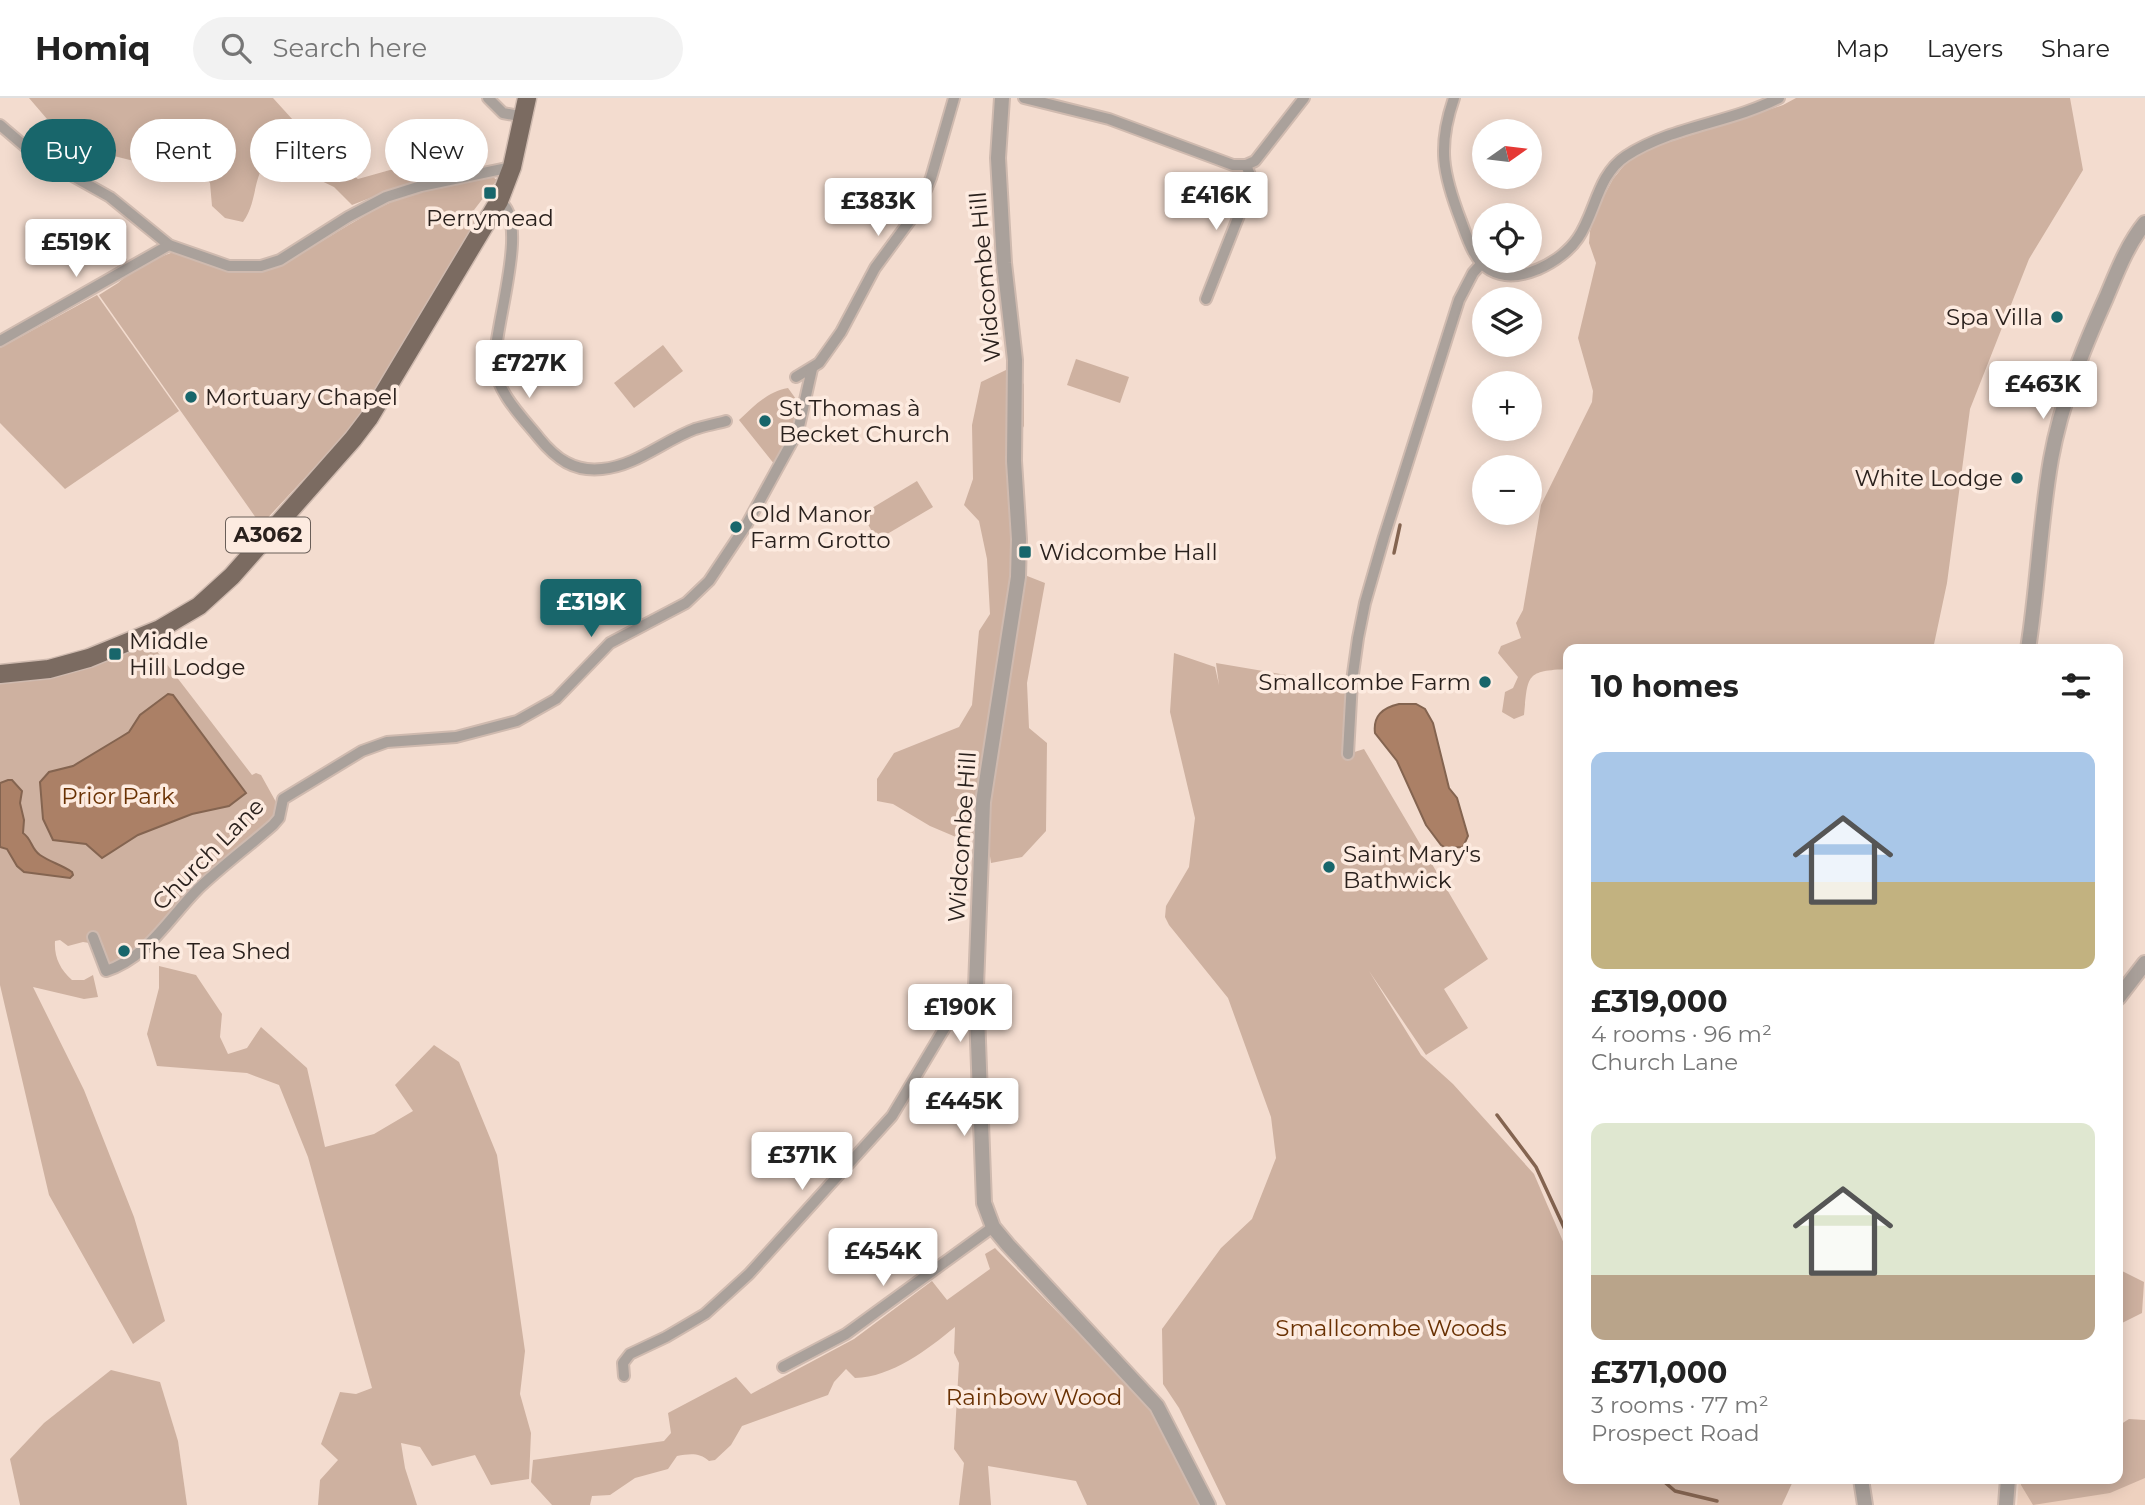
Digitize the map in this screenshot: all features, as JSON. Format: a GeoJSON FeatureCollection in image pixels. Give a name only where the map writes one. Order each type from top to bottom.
{"type":"FeatureCollection","features":[{"type":"Feature","properties":{"kind":"main road","name":"A3062"},"geometry":{"type":"LineString","coordinates":[[0,674],[49,669],[89,658],[160,629],[199,606],[232,576],[369,418],[499,201],[512,167],[527,98]]}},
{"type":"Feature","properties":{"kind":"street"},"geometry":{"type":"LineString","coordinates":[[488,98],[503,113],[524,117]]}},
{"type":"Feature","properties":{"kind":"street"},"geometry":{"type":"LineString","coordinates":[[796,377],[812,369],[841,332],[875,268],[917,211],[931,178],[954,98]]}},
{"type":"Feature","properties":{"kind":"street","name":"Widcombe Hill"},"geometry":{"type":"LineString","coordinates":[[1002,98],[998,158],[1004,263],[1016,377],[1014,448],[1018,577],[983,802],[976,987],[983,1189],[993,1227],[1157,1405],[1208,1505]]}},
{"type":"Feature","properties":{"kind":"street"},"geometry":{"type":"LineString","coordinates":[[1024,98],[1109,119],[1233,165],[1255,162],[1304,98]]}},
{"type":"Feature","properties":{"kind":"street"},"geometry":{"type":"LineString","coordinates":[[1454,98],[1444,135],[1444,170],[1463,227],[1472,244]]}},
{"type":"Feature","properties":{"kind":"street"},"geometry":{"type":"LineString","coordinates":[[1542,266],[1565,252],[1578,238],[1595,197],[1609,173],[1622,159],[1657,140],[1779,98]]}},
{"type":"Feature","properties":{"kind":"street"},"geometry":{"type":"LineString","coordinates":[[0,125],[35,156],[110,197],[169,245],[229,266],[261,266],[280,260],[348,217],[386,197],[421,186],[512,167]]}},
{"type":"Feature","properties":{"kind":"street"},"geometry":{"type":"LineString","coordinates":[[1206,299],[1249,190],[1250,175],[1246,165]]}},
{"type":"Feature","properties":{"kind":"street"},"geometry":{"type":"LineString","coordinates":[[499,201],[506,206],[509,216],[513,251],[495,350],[496,374],[514,406],[547,447],[566,464],[580,469],[602,470],[623,465],[694,429],[726,421]]}},
{"type":"Feature","properties":{"kind":"street"},"geometry":{"type":"LineString","coordinates":[[2029,644],[2052,456],[2068,394],[2121,262],[2145,223]]}},
{"type":"Feature","properties":{"kind":"street"},"geometry":{"type":"LineString","coordinates":[[0,341],[169,245]]}},
{"type":"Feature","properties":{"kind":"street"},"geometry":{"type":"LineString","coordinates":[[1348,754],[1352,681],[1365,603],[1459,300],[1474,273]]}},
{"type":"Feature","properties":{"kind":"street","name":"Church Lane"},"geometry":{"type":"LineString","coordinates":[[93,937],[106,971],[128,962],[145,949],[199,888],[279,818],[283,799],[362,751],[387,742],[456,737],[517,721],[555,699],[610,643],[687,603],[709,581],[747,524],[793,441],[803,413],[812,369]]}},
{"type":"Feature","properties":{"kind":"street"},"geometry":{"type":"LineString","coordinates":[[2123,992],[2145,963]]}},
{"type":"Feature","properties":{"kind":"street"},"geometry":{"type":"LineString","coordinates":[[624,1376],[623,1363],[630,1354],[705,1314],[749,1274],[892,1116],[965,994],[976,987]]}},
{"type":"Feature","properties":{"kind":"street"},"geometry":{"type":"LineString","coordinates":[[783,1367],[846,1334],[993,1227]]}},
{"type":"Feature","properties":{"kind":"street"},"geometry":{"type":"LineString","coordinates":[[1862,1484],[1865,1505]]}},
{"type":"Feature","properties":{"kind":"street"},"geometry":{"type":"LineString","coordinates":[[2006,1505],[2008,1484]]}},
{"type":"Feature","properties":{"kind":"shaded area"},"geometry":{"type":"Polygon","coordinates":[[[168,694],[173,695],[246,793],[229,806],[192,814],[138,835],[102,858],[86,844],[53,840],[43,819],[40,782],[49,772],[73,766],[129,732],[140,715],[168,694]]]}},
{"type":"Feature","properties":{"kind":"shaded area"},"geometry":{"type":"Polygon","coordinates":[[[1399,704],[1416,704],[1425,709],[1433,723],[1449,788],[1457,798],[1468,836],[1463,847],[1446,848],[1441,845],[1426,825],[1397,761],[1375,733],[1377,717],[1388,708],[1399,704]]]}},
{"type":"Feature","properties":{"kind":"shaded area"},"geometry":{"type":"Polygon","coordinates":[[[12,780],[22,791],[20,803],[24,820],[23,833],[40,855],[72,872],[70,878],[24,872],[7,849],[0,847],[0,783],[12,780]]]}},
{"type":"Feature","properties":{"kind":"shaded area"},"geometry":{"type":"Polygon","coordinates":[[[2145,1429],[2145,1505],[2017,1505],[2019,1484],[2123,1484],[2123,1470],[2145,1429]]]}},
{"type":"Feature","properties":{"kind":"green space"},"geometry":{"type":"Polygon","coordinates":[[[29,98],[273,98],[292,119],[250,119],[250,182],[257,182],[249,212],[243,222],[225,218],[212,206],[209,182],[236,182],[236,119],[130,119],[130,160],[116,156],[116,119],[47,119],[29,98]]]}},
{"type":"Feature","properties":{"kind":"green space"},"geometry":{"type":"Polygon","coordinates":[[[1796,98],[2070,98],[2083,170],[2029,259],[1970,409],[1947,583],[1934,644],[1563,644],[1563,669],[1544,671],[1532,677],[1524,715],[1514,719],[1502,712],[1505,692],[1513,688],[1518,677],[1498,653],[1501,646],[1521,638],[1516,623],[1523,610],[1538,525],[1542,525],[1542,503],[1592,402],[1593,391],[1578,338],[1596,263],[1589,243],[1590,231],[1598,207],[1613,179],[1626,163],[1648,149],[1783,105],[1796,98]]]}},
{"type":"Feature","properties":{"kind":"green space"},"geometry":{"type":"Polygon","coordinates":[[[385,171],[385,182],[419,182],[398,187],[352,205],[334,187],[324,182],[371,182],[371,175],[385,171]]]}},
{"type":"Feature","properties":{"kind":"green space"},"geometry":{"type":"Polygon","coordinates":[[[488,178],[497,180],[474,210],[483,215],[356,423],[261,525],[99,295],[139,265],[176,251],[203,263],[232,271],[252,272],[266,269],[300,254],[398,199],[438,187],[466,182],[488,182],[488,178]]]}},
{"type":"Feature","properties":{"kind":"green space"},"geometry":{"type":"Polygon","coordinates":[[[97,295],[179,411],[65,489],[0,423],[0,348],[97,295]]]}},
{"type":"Feature","properties":{"kind":"green space"},"geometry":{"type":"Polygon","coordinates":[[[663,345],[683,371],[634,408],[614,383],[663,345]]]}},
{"type":"Feature","properties":{"kind":"green space"},"geometry":{"type":"Polygon","coordinates":[[[1076,359],[1129,377],[1120,403],[1067,385],[1076,359]]]}},
{"type":"Feature","properties":{"kind":"green space"},"geometry":{"type":"Polygon","coordinates":[[[1006,370],[1024,384],[1024,426],[1005,457],[1012,517],[1011,541],[1017,572],[1045,583],[1027,683],[1029,728],[1047,743],[1046,831],[1022,857],[991,863],[987,836],[963,840],[930,826],[893,804],[877,801],[877,779],[894,753],[959,727],[972,705],[979,631],[990,614],[987,559],[979,521],[964,505],[973,479],[972,425],[981,382],[1006,370]]]}},
{"type":"Feature","properties":{"kind":"green space"},"geometry":{"type":"Polygon","coordinates":[[[788,388],[801,406],[795,426],[775,465],[739,420],[767,396],[788,388]]]}},
{"type":"Feature","properties":{"kind":"green space"},"geometry":{"type":"Polygon","coordinates":[[[917,481],[933,507],[877,540],[862,514],[917,481]]]}},
{"type":"Feature","properties":{"kind":"green space","name":"Prior Park"},"geometry":{"type":"Polygon","coordinates":[[[149,641],[252,775],[261,775],[281,811],[141,951],[111,968],[103,945],[83,942],[68,946],[60,940],[55,941],[57,957],[64,972],[72,980],[84,980],[93,975],[98,997],[84,999],[33,987],[84,1090],[134,1217],[165,1321],[133,1344],[49,1195],[0,985],[0,679],[71,672],[149,641]]]}},
{"type":"Feature","properties":{"kind":"green space","name":"Smallcombe Woods"},"geometry":{"type":"Polygon","coordinates":[[[1174,653],[1215,667],[1219,685],[1216,663],[1346,685],[1342,753],[1364,749],[1488,959],[1444,989],[1468,1028],[1426,1055],[1369,971],[1421,1055],[1453,1084],[1534,1174],[1563,1241],[1563,1484],[1792,1484],[1782,1505],[1226,1505],[1179,1408],[1163,1384],[1162,1329],[1221,1248],[1252,1219],[1276,1158],[1271,1117],[1228,998],[1165,917],[1166,906],[1189,867],[1195,818],[1170,712],[1174,653]]]}},
{"type":"Feature","properties":{"kind":"green space"},"geometry":{"type":"Polygon","coordinates":[[[159,966],[196,975],[222,1014],[220,1037],[228,1054],[247,1048],[261,1027],[307,1068],[325,1147],[374,1134],[413,1111],[395,1085],[434,1045],[459,1062],[497,1155],[525,1351],[520,1394],[531,1433],[529,1479],[491,1485],[475,1455],[432,1466],[420,1447],[401,1443],[405,1468],[417,1505],[318,1505],[320,1480],[338,1460],[321,1444],[340,1392],[356,1394],[372,1388],[308,1157],[279,1085],[247,1073],[157,1066],[147,1034],[159,988],[159,966]]]}},
{"type":"Feature","properties":{"kind":"green space","name":"Rainbow Wood"},"geometry":{"type":"Polygon","coordinates":[[[995,1248],[1156,1413],[1205,1505],[1087,1505],[1076,1481],[988,1466],[991,1505],[959,1505],[964,1463],[954,1449],[959,1363],[954,1353],[955,1327],[921,1353],[896,1367],[882,1373],[855,1378],[846,1369],[834,1382],[828,1395],[742,1426],[731,1445],[715,1460],[709,1461],[694,1454],[677,1456],[668,1469],[635,1478],[610,1495],[592,1496],[590,1505],[552,1505],[531,1482],[533,1460],[664,1441],[671,1433],[668,1413],[736,1377],[751,1394],[854,1339],[932,1281],[947,1300],[990,1269],[985,1254],[995,1248]]]}},
{"type":"Feature","properties":{"kind":"green space"},"geometry":{"type":"Polygon","coordinates":[[[2123,1272],[2144,1282],[2142,1313],[2123,1322],[2123,1272]]]}},
{"type":"Feature","properties":{"kind":"green space"},"geometry":{"type":"Polygon","coordinates":[[[111,1370],[160,1382],[178,1441],[187,1505],[20,1505],[10,1459],[44,1423],[111,1370]]]}},
{"type":"Feature","properties":{"kind":"green space"},"geometry":{"type":"Polygon","coordinates":[[[2129,1419],[2145,1420],[2145,1478],[2110,1493],[2033,1505],[2021,1484],[2123,1484],[2123,1423],[2129,1419]]]}},
{"type":"Feature","properties":{"kind":"waterway"},"geometry":{"type":"LineString","coordinates":[[1394,553],[1400,525]]}},
{"type":"Feature","properties":{"kind":"waterway"},"geometry":{"type":"LineString","coordinates":[[1497,1115],[1536,1167],[1563,1225]]}},
{"type":"Feature","properties":{"kind":"waterway"},"geometry":{"type":"LineString","coordinates":[[1667,1484],[1675,1491],[1717,1501]]}},
{"type":"Feature","properties":{"kind":"place","name":"Perrymead"},"geometry":{"type":"Point","coordinates":[490,193]}},
{"type":"Feature","properties":{"kind":"place","name":"Spa Villa"},"geometry":{"type":"Point","coordinates":[2057,317]}},
{"type":"Feature","properties":{"kind":"place","name":"Mortuary Chapel"},"geometry":{"type":"Point","coordinates":[191,397]}},
{"type":"Feature","properties":{"kind":"place","name":"St Thomas à Becket Church"},"geometry":{"type":"Point","coordinates":[765,421]}},
{"type":"Feature","properties":{"kind":"place","name":"White Lodge"},"geometry":{"type":"Point","coordinates":[2017,478]}},
{"type":"Feature","properties":{"kind":"place","name":"Old Manor Farm Grotto"},"geometry":{"type":"Point","coordinates":[736,527]}},
{"type":"Feature","properties":{"kind":"place","name":"Widcombe Hall"},"geometry":{"type":"Point","coordinates":[1025,552]}},
{"type":"Feature","properties":{"kind":"place","name":"Middle Hill Lodge"},"geometry":{"type":"Point","coordinates":[115,654]}},
{"type":"Feature","properties":{"kind":"place","name":"Smallcombe Farm"},"geometry":{"type":"Point","coordinates":[1485,682]}},
{"type":"Feature","properties":{"kind":"place","name":"Saint Mary's Bathwick"},"geometry":{"type":"Point","coordinates":[1329,867]}},
{"type":"Feature","properties":{"kind":"place","name":"The Tea Shed"},"geometry":{"type":"Point","coordinates":[124,951]}}]}
